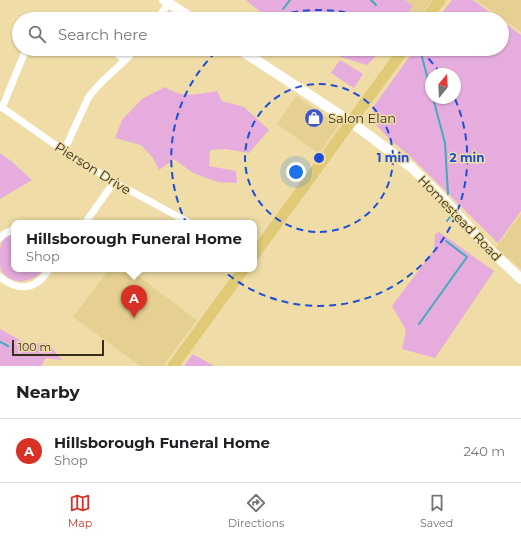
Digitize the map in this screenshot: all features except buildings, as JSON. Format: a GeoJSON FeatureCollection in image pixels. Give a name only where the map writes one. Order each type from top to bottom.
{"type":"FeatureCollection","features":[{"type":"Feature","properties":{"kind":"main road"},"geometry":{"type":"LineString","coordinates":[[431,12],[440,0]]}},
{"type":"Feature","properties":{"kind":"main road"},"geometry":{"type":"LineString","coordinates":[[257,251],[399,56]]}},
{"type":"Feature","properties":{"kind":"main road"},"geometry":{"type":"LineString","coordinates":[[173,366],[242,272]]}},
{"type":"Feature","properties":{"kind":"street"},"geometry":{"type":"LineString","coordinates":[[160,12],[166,1],[182,12]]}},
{"type":"Feature","properties":{"kind":"street"},"geometry":{"type":"LineString","coordinates":[[1,107],[23,56]]}},
{"type":"Feature","properties":{"kind":"street"},"geometry":{"type":"LineString","coordinates":[[120,56],[125,60]]}},
{"type":"Feature","properties":{"kind":"street"},"geometry":{"type":"LineString","coordinates":[[64,151],[88,98],[129,56]]}},
{"type":"Feature","properties":{"kind":"street","name":"Homestead Road"},"geometry":{"type":"LineString","coordinates":[[250,56],[351,122],[411,167],[440,195],[489,249],[521,279]]}},
{"type":"Feature","properties":{"kind":"street","name":"Pierson Drive"},"geometry":{"type":"LineString","coordinates":[[1,107],[64,151],[114,182],[184,220]]}},
{"type":"Feature","properties":{"kind":"street"},"geometry":{"type":"LineString","coordinates":[[86,220],[114,182]]}},
{"type":"Feature","properties":{"kind":"street"},"geometry":{"type":"LineString","coordinates":[[0,238],[11,230]]}},
{"type":"Feature","properties":{"kind":"street"},"geometry":{"type":"LineString","coordinates":[[0,277],[12,285],[27,286],[37,283],[47,272]]}},
{"type":"Feature","properties":{"kind":"shaded area"},"geometry":{"type":"Polygon","coordinates":[[[246,0],[405,0],[413,6],[409,12],[261,12],[246,0]]]}},
{"type":"Feature","properties":{"kind":"shaded area"},"geometry":{"type":"Polygon","coordinates":[[[385,0],[432,0],[423,12],[402,12],[385,0]]]}},
{"type":"Feature","properties":{"kind":"shaded area"},"geometry":{"type":"Polygon","coordinates":[[[452,0],[473,0],[489,12],[443,12],[452,0]]]}},
{"type":"Feature","properties":{"kind":"shaded area"},"geometry":{"type":"Polygon","coordinates":[[[476,0],[521,0],[521,32],[509,23],[509,12],[493,12],[476,0]]]}},
{"type":"Feature","properties":{"kind":"shaded area"},"geometry":{"type":"Polygon","coordinates":[[[509,26],[521,35],[521,211],[498,243],[410,156],[389,139],[371,119],[374,106],[410,56],[509,56],[509,26]]]}},
{"type":"Feature","properties":{"kind":"shaded area"},"geometry":{"type":"Polygon","coordinates":[[[340,56],[376,56],[367,65],[340,56]]]}},
{"type":"Feature","properties":{"kind":"shaded area"},"geometry":{"type":"Polygon","coordinates":[[[340,60],[363,74],[354,88],[331,73],[340,60]]]}},
{"type":"Feature","properties":{"kind":"shaded area"},"geometry":{"type":"Polygon","coordinates":[[[165,87],[178,93],[190,95],[217,91],[222,101],[244,107],[269,130],[249,153],[226,149],[210,150],[209,166],[236,171],[237,183],[218,182],[193,173],[174,159],[159,170],[153,158],[141,145],[115,138],[122,120],[142,99],[165,87]]]}},
{"type":"Feature","properties":{"kind":"shaded area"},"geometry":{"type":"Polygon","coordinates":[[[296,96],[339,125],[319,154],[277,124],[296,96]]]}},
{"type":"Feature","properties":{"kind":"shaded area"},"geometry":{"type":"Polygon","coordinates":[[[0,153],[32,180],[0,199],[0,153]]]}},
{"type":"Feature","properties":{"kind":"shaded area"},"geometry":{"type":"Polygon","coordinates":[[[521,214],[521,269],[496,248],[521,214]]]}},
{"type":"Feature","properties":{"kind":"shaded area"},"geometry":{"type":"Polygon","coordinates":[[[439,232],[494,271],[435,358],[402,349],[406,330],[392,306],[434,250],[435,234],[439,232]]]}},
{"type":"Feature","properties":{"kind":"shaded area"},"geometry":{"type":"Polygon","coordinates":[[[11,234],[11,272],[42,272],[40,274],[29,280],[16,281],[5,275],[1,270],[1,246],[3,240],[11,234]]]}},
{"type":"Feature","properties":{"kind":"shaded area"},"geometry":{"type":"Polygon","coordinates":[[[107,272],[133,272],[197,320],[163,366],[140,366],[73,317],[107,272]]]}},
{"type":"Feature","properties":{"kind":"shaded area"},"geometry":{"type":"Polygon","coordinates":[[[0,329],[27,344],[48,343],[62,360],[46,358],[41,366],[0,366],[0,329]]]}},
{"type":"Feature","properties":{"kind":"shaded area"},"geometry":{"type":"Polygon","coordinates":[[[193,354],[214,366],[184,366],[193,354]]]}},
{"type":"Feature","properties":{"kind":"waterway"},"geometry":{"type":"LineString","coordinates":[[283,9],[290,0]]}},
{"type":"Feature","properties":{"kind":"waterway"},"geometry":{"type":"LineString","coordinates":[[371,0],[376,5]]}},
{"type":"Feature","properties":{"kind":"waterway"},"geometry":{"type":"LineString","coordinates":[[422,56],[425,68]]}},
{"type":"Feature","properties":{"kind":"waterway"},"geometry":{"type":"LineString","coordinates":[[435,104],[445,143],[448,194]]}},
{"type":"Feature","properties":{"kind":"waterway"},"geometry":{"type":"LineString","coordinates":[[447,221],[450,217]]}},
{"type":"Feature","properties":{"kind":"waterway"},"geometry":{"type":"LineString","coordinates":[[419,324],[467,257],[446,241]]}},
{"type":"Feature","properties":{"kind":"waterway"},"geometry":{"type":"LineString","coordinates":[[0,342],[8,346]]}},
{"type":"Feature","properties":{"kind":"place","name":"Salon Elan"},"geometry":{"type":"Point","coordinates":[314,118]}},
{"type":"Feature","properties":{"kind":"place","name":"Hillsborough Funeral Home"},"geometry":{"type":"Point","coordinates":[134,318]}}]}
